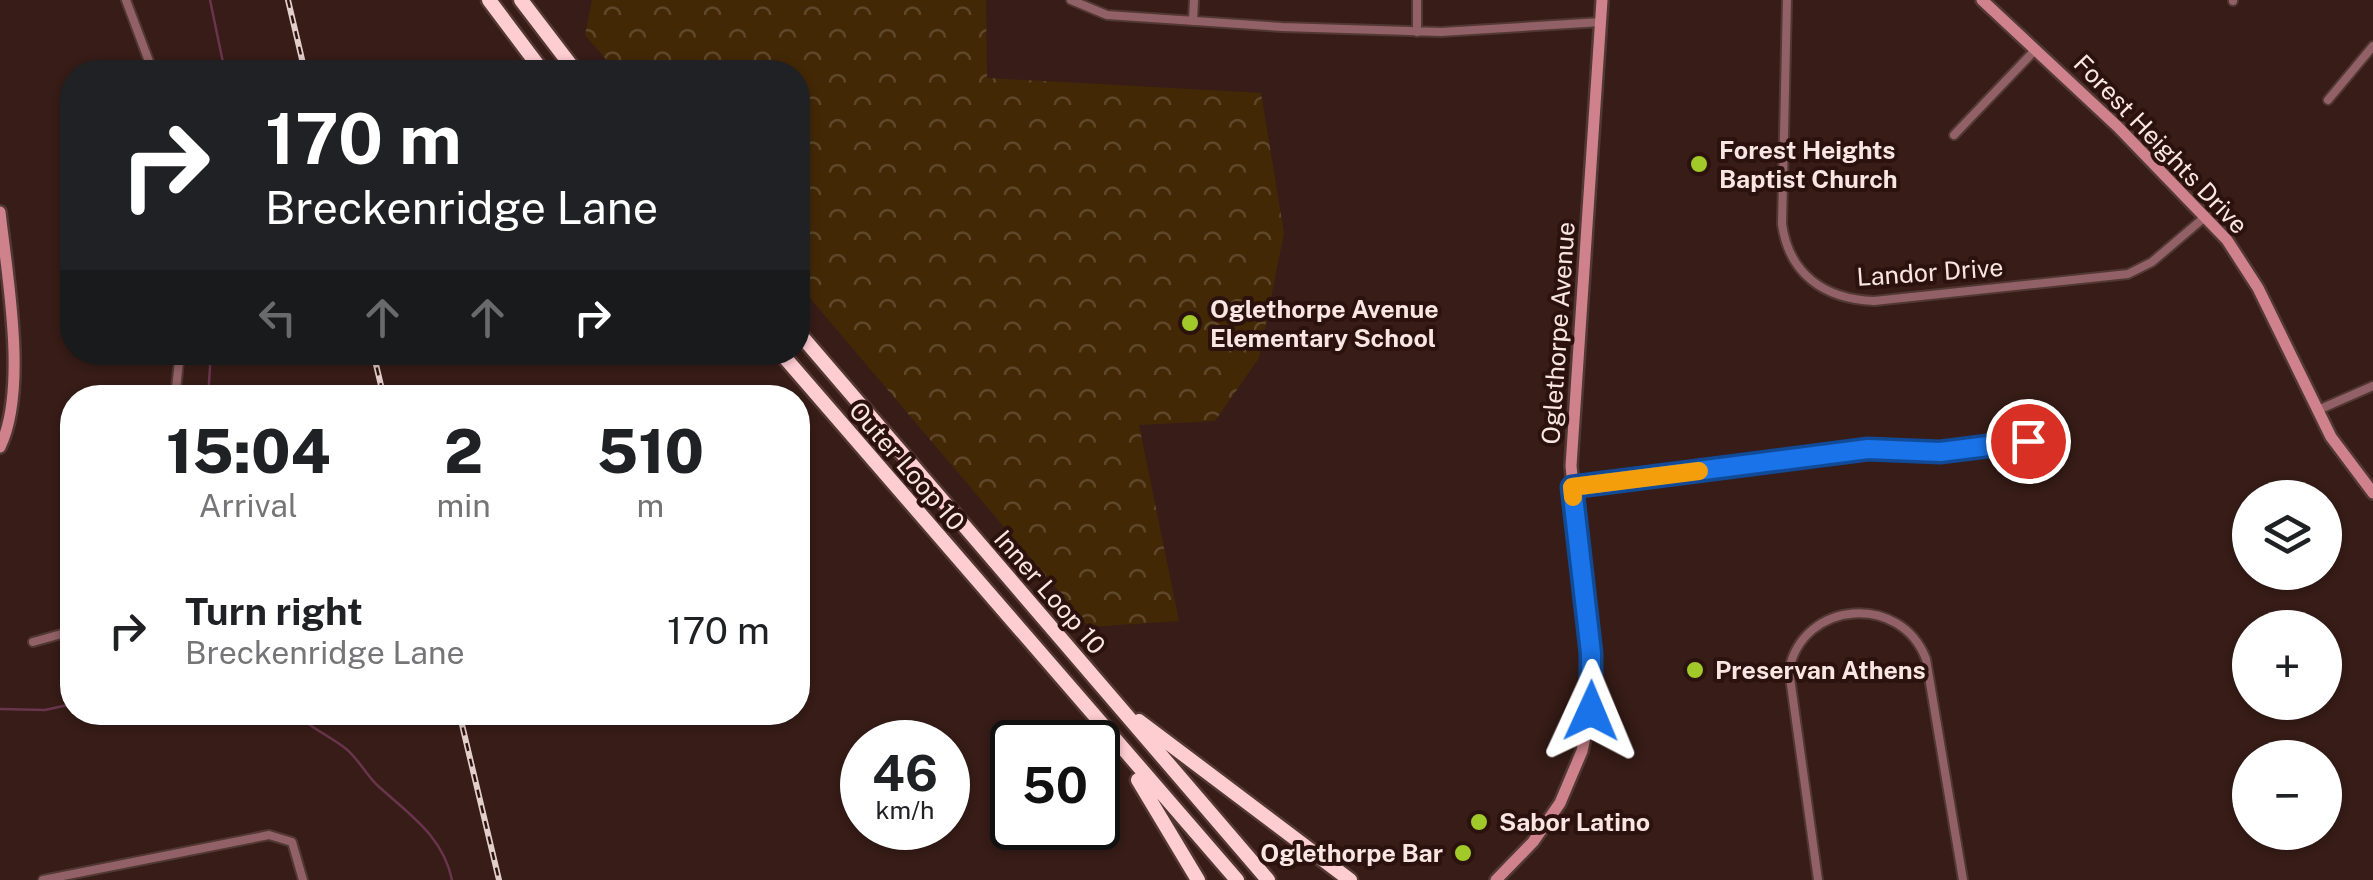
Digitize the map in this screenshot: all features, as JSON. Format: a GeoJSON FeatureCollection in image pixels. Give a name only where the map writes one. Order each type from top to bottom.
{"type":"FeatureCollection","features":[{"type":"Feature","properties":{"kind":"highway"},"geometry":{"type":"LineString","coordinates":[[489,0],[534,60]]}},
{"type":"Feature","properties":{"kind":"highway"},"geometry":{"type":"LineString","coordinates":[[521,0],[567,60]]}},
{"type":"Feature","properties":{"kind":"highway","name":"Inner Loop 10"},"geometry":{"type":"LineString","coordinates":[[810,346],[1268,880]]}},
{"type":"Feature","properties":{"kind":"highway","name":"Outer Loop 10"},"geometry":{"type":"LineString","coordinates":[[791,365],[808,385]]}},
{"type":"Feature","properties":{"kind":"highway","name":"Outer Loop 10"},"geometry":{"type":"LineString","coordinates":[[810,387],[1096,720]]}},
{"type":"Feature","properties":{"kind":"highway"},"geometry":{"type":"LineString","coordinates":[[1118,704],[1350,880]]}},
{"type":"Feature","properties":{"kind":"highway","name":"Outer Loop 10"},"geometry":{"type":"LineString","coordinates":[[1120,748],[1237,880]]}},
{"type":"Feature","properties":{"kind":"highway"},"geometry":{"type":"LineString","coordinates":[[1120,750],[1198,880]]}},
{"type":"Feature","properties":{"kind":"main road","name":"Oglethorpe Avenue"},"geometry":{"type":"LineString","coordinates":[[1496,880],[1533,842],[1560,803],[1588,727],[1592,674],[1572,487],[1602,0]]}},
{"type":"Feature","properties":{"kind":"main road","name":"Forest Heights Drive"},"geometry":{"type":"LineString","coordinates":[[1982,0],[2206,216],[2258,288],[2336,446],[2373,493]]}},
{"type":"Feature","properties":{"kind":"main road"},"geometry":{"type":"LineString","coordinates":[[0,212],[11,358],[9,423],[0,447]]}},
{"type":"Feature","properties":{"kind":"street"},"geometry":{"type":"LineString","coordinates":[[126,0],[149,60]]}},
{"type":"Feature","properties":{"kind":"street"},"geometry":{"type":"LineString","coordinates":[[1072,0],[1107,15],[1417,32],[1601,22]]}},
{"type":"Feature","properties":{"kind":"street"},"geometry":{"type":"LineString","coordinates":[[1192,20],[1194,0]]}},
{"type":"Feature","properties":{"kind":"street"},"geometry":{"type":"LineString","coordinates":[[1417,0],[1417,32]]}},
{"type":"Feature","properties":{"kind":"street","name":"Landor Drive"},"geometry":{"type":"LineString","coordinates":[[1787,0],[1782,224],[1791,258],[1822,288],[1842,297],[1874,301],[2128,274],[2152,262],[2206,216]]}},
{"type":"Feature","properties":{"kind":"street"},"geometry":{"type":"LineString","coordinates":[[2328,100],[2370,56],[2373,46]]}},
{"type":"Feature","properties":{"kind":"street"},"geometry":{"type":"LineString","coordinates":[[1954,136],[2036,49]]}},
{"type":"Feature","properties":{"kind":"street"},"geometry":{"type":"LineString","coordinates":[[2317,410],[2373,386]]}},
{"type":"Feature","properties":{"kind":"street"},"geometry":{"type":"LineString","coordinates":[[1572,487],[1868,449],[1940,452],[2028,441]]}},
{"type":"Feature","properties":{"kind":"street"},"geometry":{"type":"LineString","coordinates":[[1818,880],[1788,670],[1794,651],[1818,624],[1841,614],[1864,611],[1896,622],[1922,648],[1963,880]]}},
{"type":"Feature","properties":{"kind":"street"},"geometry":{"type":"LineString","coordinates":[[34,642],[60,634]]}},
{"type":"Feature","properties":{"kind":"street"},"geometry":{"type":"LineString","coordinates":[[43,880],[269,835],[292,842],[304,880]]}},
{"type":"Feature","properties":{"kind":"green space","name":"Oglethorpe Avenue Elementary School"},"geometry":{"type":"Polygon","coordinates":[[[592,0],[986,0],[987,78],[1261,93],[1284,233],[1259,358],[1215,421],[1139,425],[1179,621],[1089,627],[810,298],[810,60],[607,60],[585,35],[592,0]]]}},
{"type":"Feature","properties":{"kind":"waterway"},"geometry":{"type":"LineString","coordinates":[[210,0],[222,60]]}},
{"type":"Feature","properties":{"kind":"waterway"},"geometry":{"type":"LineString","coordinates":[[209,385],[210,365]]}},
{"type":"Feature","properties":{"kind":"waterway"},"geometry":{"type":"LineString","coordinates":[[0,709],[60,707]]}},
{"type":"Feature","properties":{"kind":"waterway"},"geometry":{"type":"LineString","coordinates":[[309,725],[339,743],[422,826],[441,850],[452,880]]}},
{"type":"Feature","properties":{"kind":"railway"},"geometry":{"type":"LineString","coordinates":[[288,0],[302,60]]}},
{"type":"Feature","properties":{"kind":"railway"},"geometry":{"type":"LineString","coordinates":[[376,365],[381,385]]}},
{"type":"Feature","properties":{"kind":"railway"},"geometry":{"type":"LineString","coordinates":[[462,725],[499,880]]}},
{"type":"Feature","properties":{"kind":"slow traffic"},"geometry":{"type":"LineString","coordinates":[[1573,497],[1572,487],[1699,471]]}},
{"type":"Feature","properties":{"kind":"place","name":"Forest Heights Baptist Church"},"geometry":{"type":"Point","coordinates":[1699,164]}},
{"type":"Feature","properties":{"kind":"place","name":"Oglethorpe Avenue Elementary School"},"geometry":{"type":"Point","coordinates":[1190,323]}},
{"type":"Feature","properties":{"kind":"place","name":"Preservan Athens"},"geometry":{"type":"Point","coordinates":[1695,670]}},
{"type":"Feature","properties":{"kind":"place","name":"Sabor Latino"},"geometry":{"type":"Point","coordinates":[1479,822]}},
{"type":"Feature","properties":{"kind":"place","name":"Oglethorpe Bar"},"geometry":{"type":"Point","coordinates":[1463,853]}},
{"type":"Feature","properties":{"kind":"route"},"geometry":{"type":"LineString","coordinates":[[1591,711],[1591,653],[1572,487],[1868,449],[1940,452],[2028,441]]}}]}
